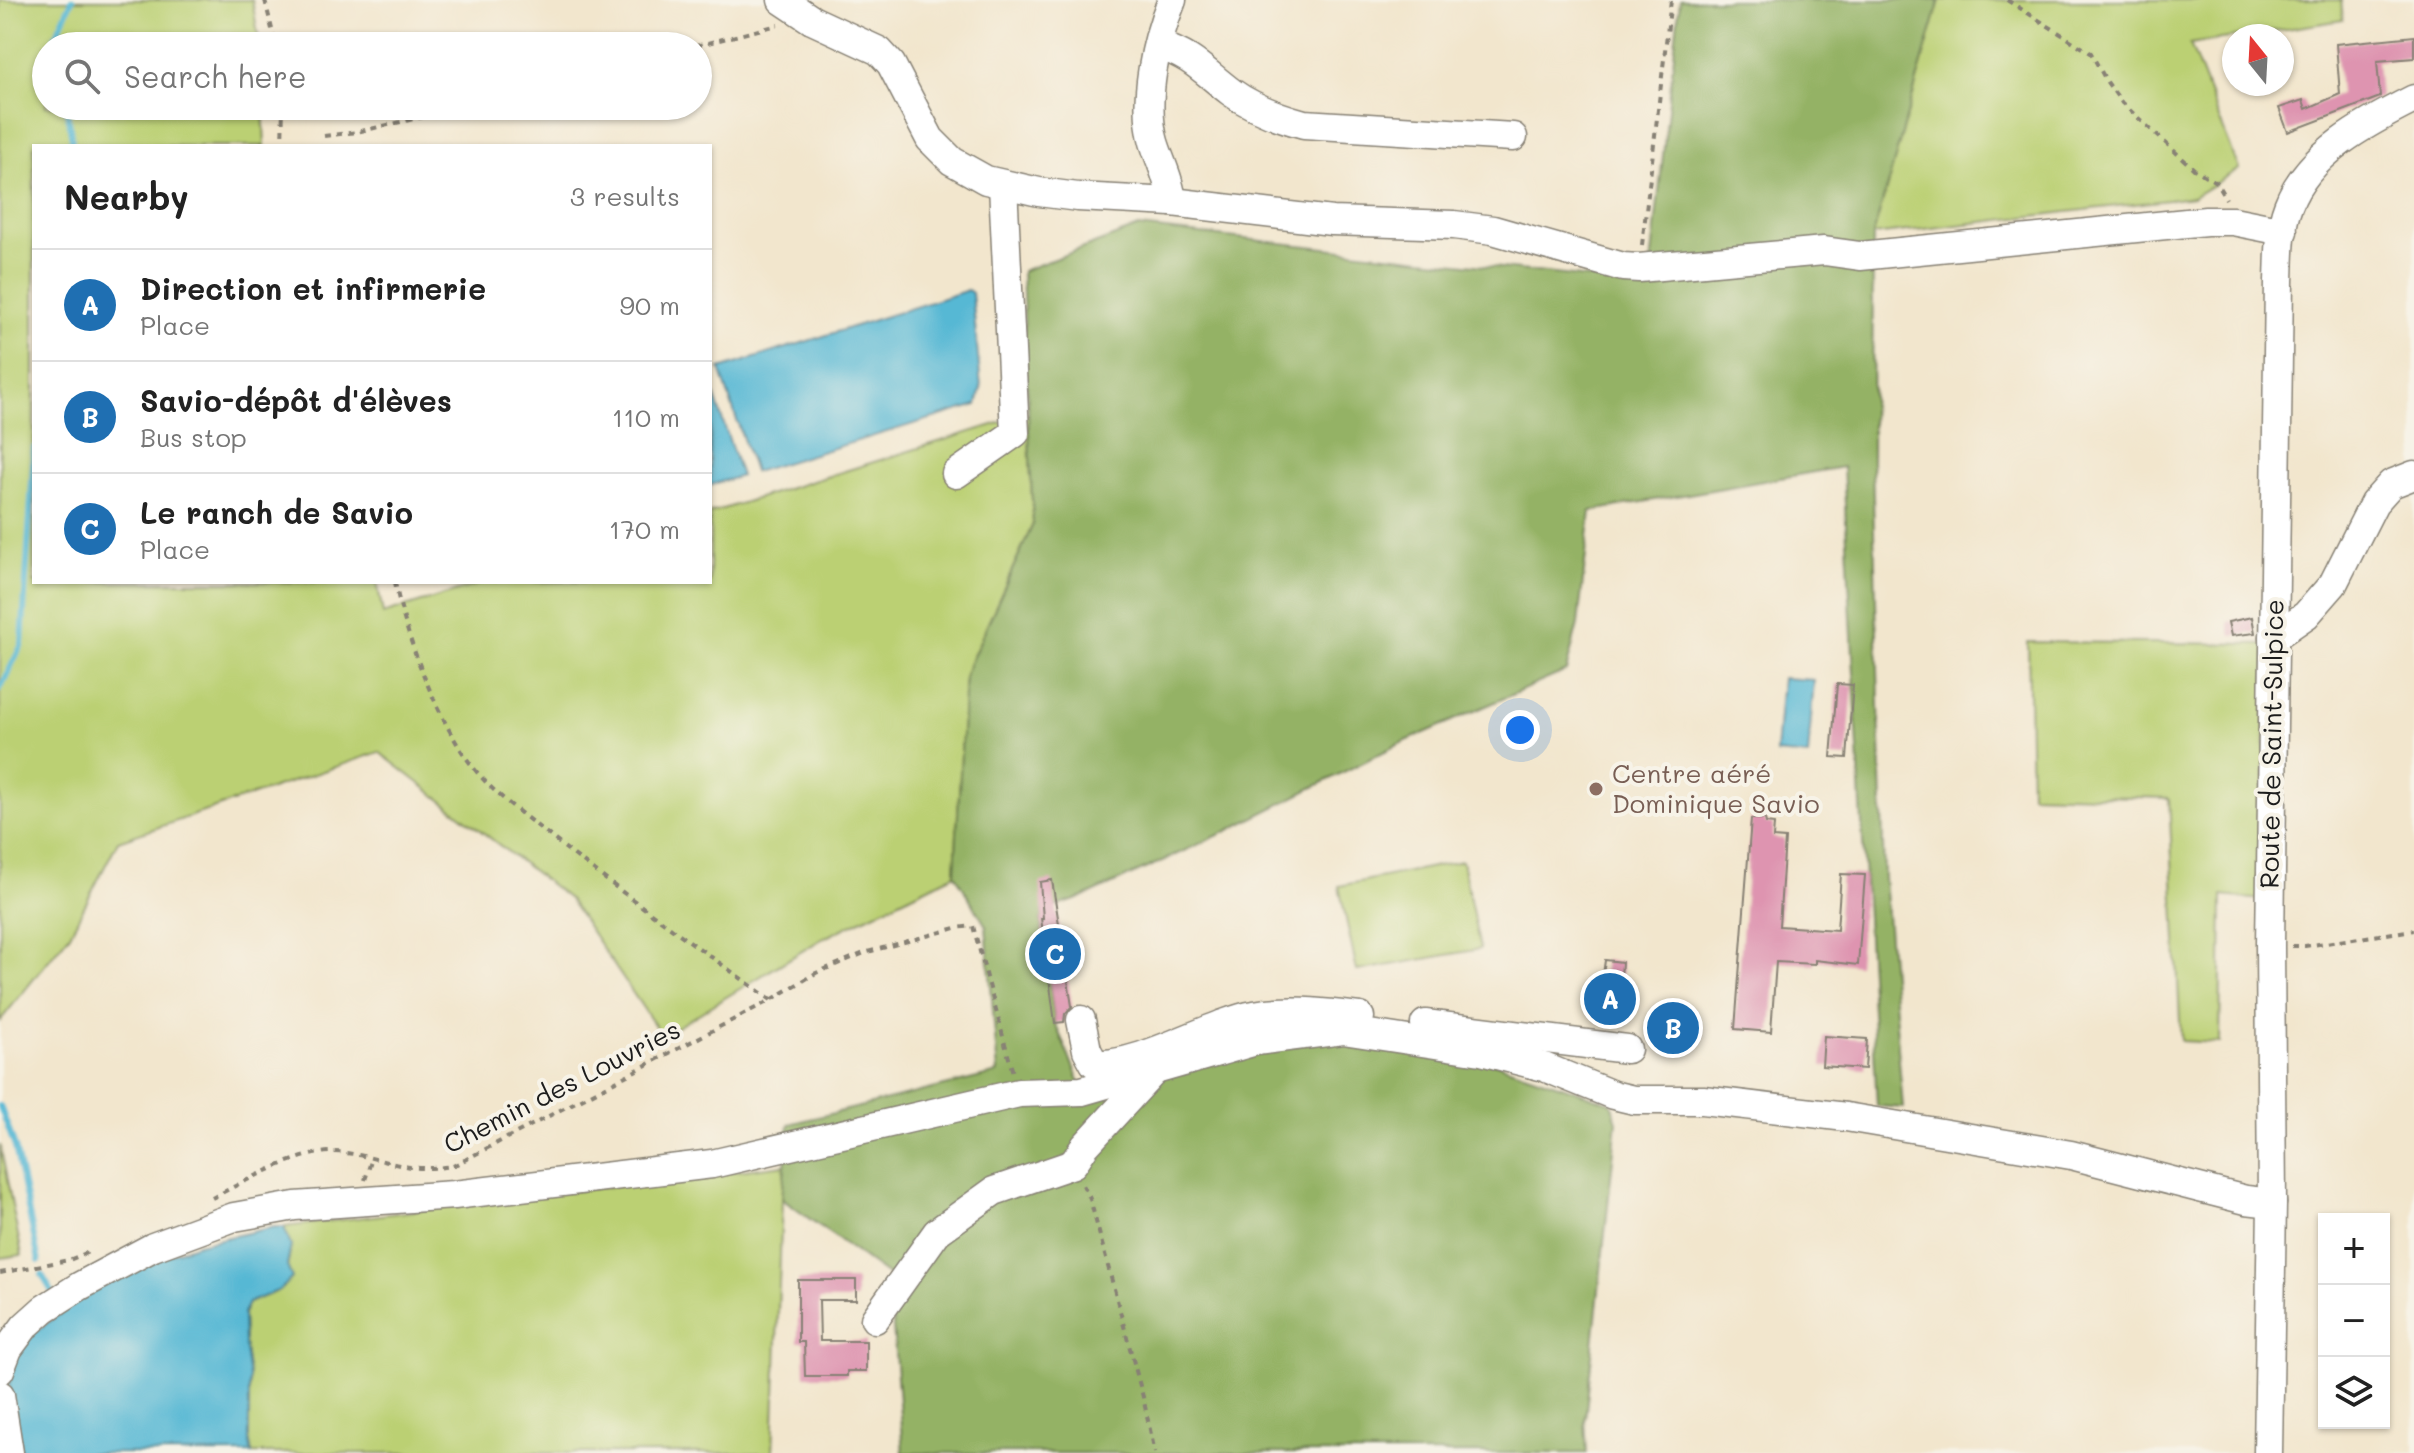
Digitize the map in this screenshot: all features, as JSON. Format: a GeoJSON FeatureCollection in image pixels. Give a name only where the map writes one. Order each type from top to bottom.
{"type":"FeatureCollection","features":[{"type":"Feature","properties":{"kind":"street"},"geometry":{"type":"LineString","coordinates":[[782,0],[812,20],[879,51],[891,64],[921,125],[942,152],[973,174],[1003,185],[1078,197],[1172,202],[1332,221],[1454,225],[1493,230],[1623,267],[1639,268],[1824,251],[1860,256],[2206,221],[2233,221],[2283,231]]}},
{"type":"Feature","properties":{"kind":"street"},"geometry":{"type":"LineString","coordinates":[[1172,0],[1158,45],[1150,117],[1172,202]]}},
{"type":"Feature","properties":{"kind":"street"},"geometry":{"type":"LineString","coordinates":[[1158,45],[1181,52],[1231,92],[1276,117],[1290,121],[1513,137]]}},
{"type":"Feature","properties":{"kind":"street","name":"Route de Saint-Sulpice"},"geometry":{"type":"LineString","coordinates":[[2268,1453],[2272,1203],[2270,945],[2279,281],[2283,231],[2287,208],[2305,174],[2367,125],[2414,99]]}},
{"type":"Feature","properties":{"kind":"street"},"geometry":{"type":"LineString","coordinates":[[956,474],[1015,433],[1003,185]]}},
{"type":"Feature","properties":{"kind":"street"},"geometry":{"type":"LineString","coordinates":[[2274,637],[2306,615],[2333,584],[2374,503],[2391,484],[2414,475]]}},
{"type":"Feature","properties":{"kind":"street"},"geometry":{"type":"LineString","coordinates":[[1081,1020],[1087,1050],[1094,1063],[1104,1065],[1128,1060],[1253,1015],[1307,1011],[1627,1049]]}},
{"type":"Feature","properties":{"kind":"street"},"geometry":{"type":"LineString","coordinates":[[0,1370],[8,1349],[25,1326],[44,1309],[153,1247],[234,1217],[295,1206],[454,1195],[712,1164],[1019,1093],[1082,1091],[1256,1041],[1343,1030],[1481,1051],[1544,1067],[1613,1095],[1634,1100],[1703,1100],[1846,1117],[2071,1155],[2246,1200],[2272,1203]]}},
{"type":"Feature","properties":{"kind":"street"},"geometry":{"type":"LineString","coordinates":[[875,1319],[937,1232],[994,1191],[1073,1164],[1085,1146],[1156,1070]]}},
{"type":"Feature","properties":{"kind":"street"},"geometry":{"type":"LineString","coordinates":[[0,1395],[9,1453]]}},
{"type":"Feature","properties":{"kind":"path"},"geometry":{"type":"LineString","coordinates":[[265,0],[273,32]]}},
{"type":"Feature","properties":{"kind":"path"},"geometry":{"type":"LineString","coordinates":[[1639,268],[1671,0]]}},
{"type":"Feature","properties":{"kind":"path"},"geometry":{"type":"LineString","coordinates":[[2007,0],[2091,53],[2122,103],[2194,169],[2216,182],[2225,195],[2233,221]]}},
{"type":"Feature","properties":{"kind":"path"},"geometry":{"type":"LineString","coordinates":[[712,42],[782,24],[812,20]]}},
{"type":"Feature","properties":{"kind":"path"},"geometry":{"type":"LineString","coordinates":[[282,144],[283,120]]}},
{"type":"Feature","properties":{"kind":"path"},"geometry":{"type":"LineString","coordinates":[[324,136],[410,120]]}},
{"type":"Feature","properties":{"kind":"path"},"geometry":{"type":"LineString","coordinates":[[395,584],[399,605],[436,702],[472,766],[497,793],[609,883],[771,1000]]}},
{"type":"Feature","properties":{"kind":"path","name":"Chemin des Louvries"},"geometry":{"type":"LineString","coordinates":[[201,1203],[288,1162],[330,1152],[373,1157],[410,1167],[453,1166],[771,1000],[816,973],[864,953],[956,928],[973,926],[1019,1093]]}},
{"type":"Feature","properties":{"kind":"path"},"geometry":{"type":"LineString","coordinates":[[2270,945],[2305,946],[2414,930]]}},
{"type":"Feature","properties":{"kind":"path"},"geometry":{"type":"LineString","coordinates":[[1073,1164],[1090,1199],[1155,1453]]}},
{"type":"Feature","properties":{"kind":"path"},"geometry":{"type":"LineString","coordinates":[[0,1273],[69,1260],[96,1249]]}},
{"type":"Feature","properties":{"kind":"green space"},"geometry":{"type":"Polygon","coordinates":[[[0,0],[252,0],[258,32],[32,32],[32,120],[264,120],[265,144],[32,144],[32,584],[377,584],[383,614],[480,584],[712,584],[712,512],[1028,414],[1033,524],[965,674],[955,874],[822,939],[662,1036],[569,899],[379,752],[118,841],[70,934],[0,1021],[0,0]]]}},
{"type":"Feature","properties":{"kind":"green space"},"geometry":{"type":"Polygon","coordinates":[[[1680,0],[1940,0],[1873,235],[1872,461],[1884,878],[1903,1108],[1877,1106],[1843,467],[1591,511],[1578,624],[1566,671],[1397,745],[1223,833],[1084,897],[1043,911],[1041,919],[1055,1023],[1086,1097],[1259,1050],[1344,1036],[1498,1064],[1611,1103],[1617,1121],[1585,1420],[1587,1453],[903,1453],[889,1276],[782,1199],[789,1124],[998,1073],[986,926],[955,874],[965,674],[1033,524],[1022,271],[1139,227],[1649,283],[1680,0]]]}},
{"type":"Feature","properties":{"kind":"green space"},"geometry":{"type":"Polygon","coordinates":[[[1940,0],[2341,0],[2343,20],[2294,28],[2294,24],[2222,24],[2222,39],[2190,44],[2239,169],[2193,197],[1873,235],[1940,0]]]}},
{"type":"Feature","properties":{"kind":"green space"},"geometry":{"type":"Polygon","coordinates":[[[2028,642],[2266,644],[2263,900],[2222,896],[2220,1043],[2181,1041],[2169,798],[2031,794],[2028,642]]]}},
{"type":"Feature","properties":{"kind":"green space"},"geometry":{"type":"Polygon","coordinates":[[[1462,861],[1480,949],[1357,971],[1339,886],[1462,861]]]}},
{"type":"Feature","properties":{"kind":"green space"},"geometry":{"type":"Polygon","coordinates":[[[0,1145],[22,1255],[0,1258],[0,1145]]]}},
{"type":"Feature","properties":{"kind":"green space"},"geometry":{"type":"Polygon","coordinates":[[[785,1165],[773,1453],[252,1453],[243,1313],[248,1303],[280,1290],[289,1252],[284,1227],[785,1165]]]}},
{"type":"Feature","properties":{"kind":"water"},"geometry":{"type":"Polygon","coordinates":[[[968,290],[972,293],[981,388],[977,405],[754,472],[720,369],[968,290]]]}},
{"type":"Feature","properties":{"kind":"water"},"geometry":{"type":"Polygon","coordinates":[[[712,388],[741,476],[712,484],[712,388]]]}},
{"type":"Feature","properties":{"kind":"water"},"geometry":{"type":"Polygon","coordinates":[[[1782,678],[1814,680],[1808,756],[1776,753],[1782,678]]]}},
{"type":"Feature","properties":{"kind":"water"},"geometry":{"type":"Polygon","coordinates":[[[284,1227],[291,1246],[287,1266],[292,1278],[280,1290],[248,1303],[243,1313],[252,1453],[21,1453],[9,1386],[12,1360],[35,1332],[112,1275],[198,1244],[284,1227]]]}},
{"type":"Feature","properties":{"kind":"building"},"geometry":{"type":"Polygon","coordinates":[[[2414,36],[2414,58],[2377,61],[2380,97],[2288,132],[2279,108],[2303,100],[2306,109],[2340,94],[2336,44],[2414,36]]]}},
{"type":"Feature","properties":{"kind":"building"},"geometry":{"type":"Polygon","coordinates":[[[2252,617],[2255,633],[2231,636],[2228,622],[2252,617]]]}},
{"type":"Feature","properties":{"kind":"building"},"geometry":{"type":"Polygon","coordinates":[[[1837,684],[1853,685],[1847,758],[1831,757],[1837,684]]]}},
{"type":"Feature","properties":{"kind":"building"},"geometry":{"type":"Polygon","coordinates":[[[1751,819],[1765,819],[1766,823],[1774,824],[1773,838],[1785,839],[1779,926],[1837,930],[1841,874],[1865,875],[1858,965],[1815,960],[1815,964],[1776,962],[1771,1032],[1735,1029],[1751,819]]]}},
{"type":"Feature","properties":{"kind":"building"},"geometry":{"type":"Polygon","coordinates":[[[1052,880],[1072,1006],[1065,1014],[1064,1022],[1055,1023],[1041,918],[1040,882],[1052,880]]]}},
{"type":"Feature","properties":{"kind":"building"},"geometry":{"type":"Polygon","coordinates":[[[1605,960],[1622,962],[1621,977],[1625,978],[1621,1023],[1596,1021],[1600,976],[1603,975],[1605,960]]]}},
{"type":"Feature","properties":{"kind":"building"},"geometry":{"type":"Polygon","coordinates":[[[1824,1036],[1867,1039],[1865,1069],[1822,1066],[1824,1036]]]}},
{"type":"Feature","properties":{"kind":"building"},"geometry":{"type":"Polygon","coordinates":[[[798,1280],[856,1280],[856,1300],[819,1300],[820,1341],[866,1341],[866,1371],[847,1371],[847,1376],[805,1376],[804,1342],[798,1342],[798,1280]]]}},
{"type":"Feature","properties":{"kind":"waterway"},"geometry":{"type":"LineString","coordinates":[[58,32],[72,0]]}},
{"type":"Feature","properties":{"kind":"waterway"},"geometry":{"type":"LineString","coordinates":[[69,120],[72,139],[70,144]]}},
{"type":"Feature","properties":{"kind":"waterway"},"geometry":{"type":"LineString","coordinates":[[0,689],[22,644],[32,481]]}},
{"type":"Feature","properties":{"kind":"waterway"},"geometry":{"type":"LineString","coordinates":[[0,1106],[15,1147],[39,1261]]}},
{"type":"Feature","properties":{"kind":"waterway"},"geometry":{"type":"LineString","coordinates":[[42,1275],[54,1295]]}},
{"type":"Feature","properties":{"kind":"place","name":"Centre aéré Dominique Savio"},"geometry":{"type":"Point","coordinates":[1596,789]}},
{"type":"Feature","properties":{"kind":"place","name":"Le ranch de Savio"},"geometry":{"type":"Point","coordinates":[1055,954]}},
{"type":"Feature","properties":{"kind":"place","name":"Direction et infirmerie"},"geometry":{"type":"Point","coordinates":[1610,999]}},
{"type":"Feature","properties":{"kind":"place","name":"Savio-dépôt d'élèves"},"geometry":{"type":"Point","coordinates":[1673,1028]}}]}
